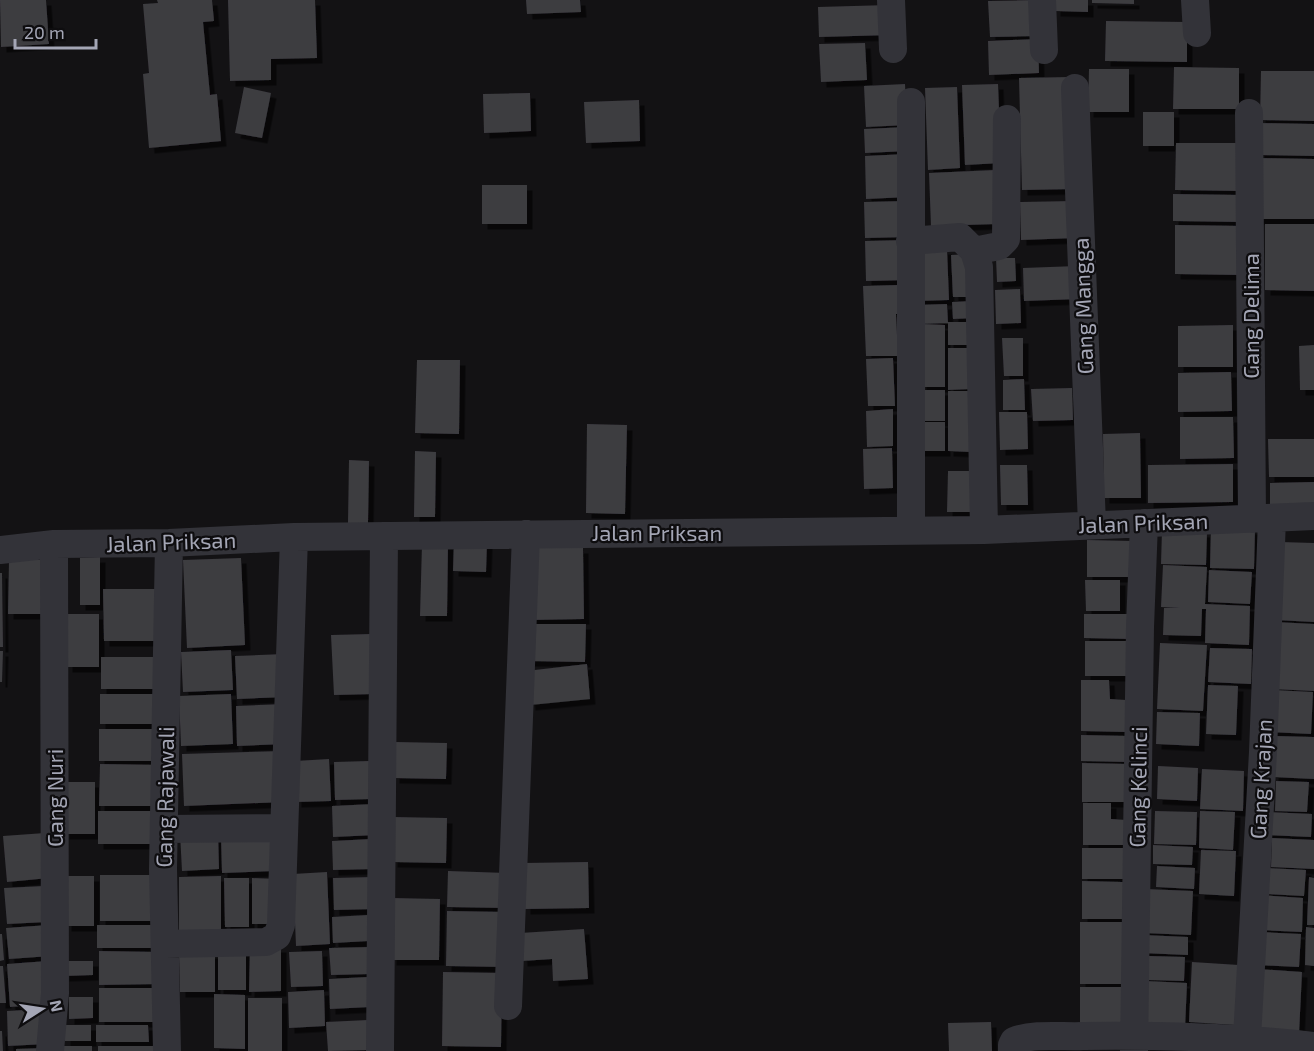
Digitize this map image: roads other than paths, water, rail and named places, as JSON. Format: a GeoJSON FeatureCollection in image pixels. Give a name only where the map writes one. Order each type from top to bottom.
{"type":"FeatureCollection","features":[{"type":"Feature","properties":{"kind":"street"},"geometry":{"type":"LineString","coordinates":[[891,0],[893,49]]}},
{"type":"Feature","properties":{"kind":"street"},"geometry":{"type":"LineString","coordinates":[[1042,0],[1044,50]]}},
{"type":"Feature","properties":{"kind":"street"},"geometry":{"type":"LineString","coordinates":[[1195,0],[1197,33]]}},
{"type":"Feature","properties":{"kind":"street","name":"Gang Mangga"},"geometry":{"type":"LineString","coordinates":[[1075,88],[1092,525]]}},
{"type":"Feature","properties":{"kind":"street"},"geometry":{"type":"LineString","coordinates":[[911,102],[911,531]]}},
{"type":"Feature","properties":{"kind":"street","name":"Gang Delima"},"geometry":{"type":"LineString","coordinates":[[1250,113],[1262,519]]}},
{"type":"Feature","properties":{"kind":"street"},"geometry":{"type":"LineString","coordinates":[[974,251],[999,246],[1006,239],[1007,119]]}},
{"type":"Feature","properties":{"kind":"street"},"geometry":{"type":"LineString","coordinates":[[910,241],[960,237],[974,251],[979,267],[984,530]]}},
{"type":"Feature","properties":{"kind":"street","name":"Jalan Priksan"},"geometry":{"type":"LineString","coordinates":[[0,550],[54,544],[169,543],[294,537],[984,530],[1314,516]]}},
{"type":"Feature","properties":{"kind":"street","name":"Gang Krajan"},"geometry":{"type":"LineString","coordinates":[[1255,1043],[1263,752],[1262,519]]}},
{"type":"Feature","properties":{"kind":"street","name":"Gang Kelinci"},"geometry":{"type":"LineString","coordinates":[[1134,1043],[1140,627],[1144,523]]}},
{"type":"Feature","properties":{"kind":"street"},"geometry":{"type":"LineString","coordinates":[[508,1006],[526,534]]}},
{"type":"Feature","properties":{"kind":"street"},"geometry":{"type":"LineString","coordinates":[[380,1051],[384,536]]}},
{"type":"Feature","properties":{"kind":"street"},"geometry":{"type":"LineString","coordinates":[[166,944],[266,942],[277,936],[281,925],[294,537]]}},
{"type":"Feature","properties":{"kind":"street","name":"Gang Rajawali"},"geometry":{"type":"LineString","coordinates":[[167,1051],[164,829],[169,543]]}},
{"type":"Feature","properties":{"kind":"street","name":"Gang Nuri"},"geometry":{"type":"LineString","coordinates":[[50,1051],[55,993],[54,544]]}},
{"type":"Feature","properties":{"kind":"street"},"geometry":{"type":"LineString","coordinates":[[164,829],[284,828]]}},
{"type":"Feature","properties":{"kind":"street"},"geometry":{"type":"LineString","coordinates":[[1012,1051],[1012,1045],[1019,1039],[1044,1037],[1134,1043],[1255,1043],[1314,1046]]}}]}
